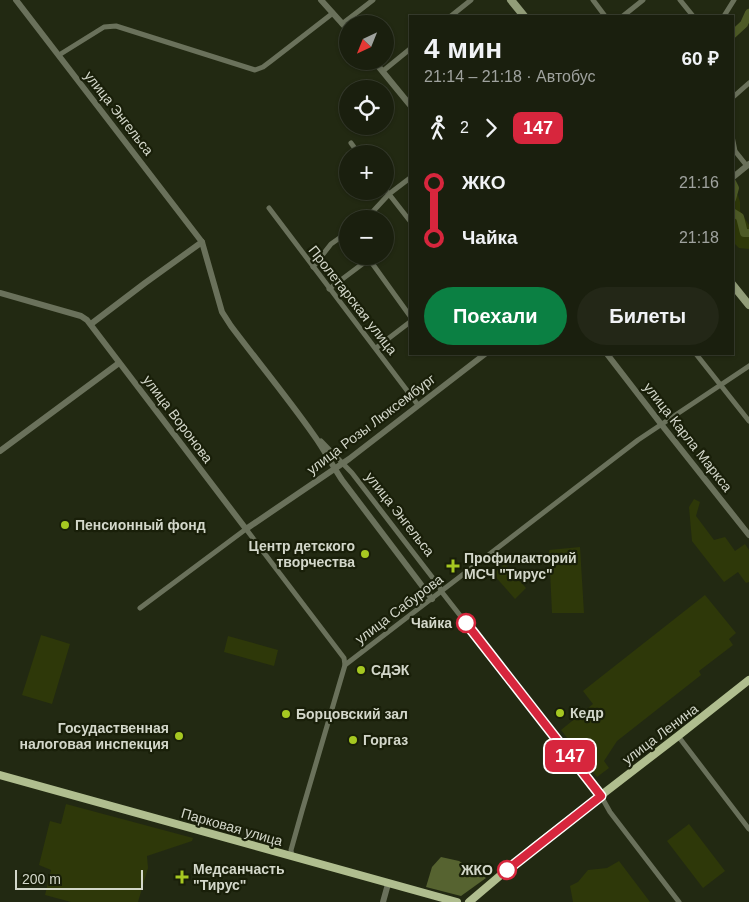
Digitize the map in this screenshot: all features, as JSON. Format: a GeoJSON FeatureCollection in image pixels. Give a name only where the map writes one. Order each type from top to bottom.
{"type":"FeatureCollection","features":[{"type":"Feature","properties":{"kind":"main road"},"geometry":{"type":"LineString","coordinates":[[511,0],[523,15]]}},
{"type":"Feature","properties":{"kind":"main road"},"geometry":{"type":"LineString","coordinates":[[734,286],[749,305]]}},
{"type":"Feature","properties":{"kind":"main road","name":"улица Ленина"},"geometry":{"type":"LineString","coordinates":[[469,902],[529,850],[749,680]]}},
{"type":"Feature","properties":{"kind":"main road","name":"Парковая улица"},"geometry":{"type":"LineString","coordinates":[[0,775],[457,902]]}},
{"type":"Feature","properties":{"kind":"street","name":"улица Энгельса"},"geometry":{"type":"LineString","coordinates":[[16,0],[202,242],[222,312],[231,326],[312,433],[331,460],[334,469],[432,599]]}},
{"type":"Feature","properties":{"kind":"street"},"geometry":{"type":"LineString","coordinates":[[321,0],[339,20]]}},
{"type":"Feature","properties":{"kind":"street"},"geometry":{"type":"LineString","coordinates":[[354,15],[373,0]]}},
{"type":"Feature","properties":{"kind":"street"},"geometry":{"type":"LineString","coordinates":[[452,15],[471,0]]}},
{"type":"Feature","properties":{"kind":"street"},"geometry":{"type":"LineString","coordinates":[[593,0],[604,15]]}},
{"type":"Feature","properties":{"kind":"street"},"geometry":{"type":"LineString","coordinates":[[624,15],[644,0]]}},
{"type":"Feature","properties":{"kind":"street"},"geometry":{"type":"LineString","coordinates":[[680,0],[692,15]]}},
{"type":"Feature","properties":{"kind":"street"},"geometry":{"type":"LineString","coordinates":[[725,15],[734,0]]}},
{"type":"Feature","properties":{"kind":"street"},"geometry":{"type":"LineString","coordinates":[[59,55],[104,27],[116,26],[255,70],[263,67],[333,13]]}},
{"type":"Feature","properties":{"kind":"street"},"geometry":{"type":"LineString","coordinates":[[409,50],[383,71],[409,104]]}},
{"type":"Feature","properties":{"kind":"street"},"geometry":{"type":"LineString","coordinates":[[734,96],[749,83]]}},
{"type":"Feature","properties":{"kind":"street"},"geometry":{"type":"LineString","coordinates":[[734,146],[735,151],[748,165],[734,176]]}},
{"type":"Feature","properties":{"kind":"street"},"geometry":{"type":"LineString","coordinates":[[394,188],[409,179]]}},
{"type":"Feature","properties":{"kind":"street"},"geometry":{"type":"LineString","coordinates":[[373,210],[381,200]]}},
{"type":"Feature","properties":{"kind":"street"},"geometry":{"type":"LineString","coordinates":[[393,200],[409,220]]}},
{"type":"Feature","properties":{"kind":"street","name":"Пролетарская улица"},"geometry":{"type":"LineString","coordinates":[[269,208],[418,405]]}},
{"type":"Feature","properties":{"kind":"street"},"geometry":{"type":"LineString","coordinates":[[313,267],[331,244],[339,238]]}},
{"type":"Feature","properties":{"kind":"street"},"geometry":{"type":"LineString","coordinates":[[91,324],[145,282],[202,242]]}},
{"type":"Feature","properties":{"kind":"street"},"geometry":{"type":"LineString","coordinates":[[329,289],[369,259],[409,315]]}},
{"type":"Feature","properties":{"kind":"street","name":"улица Воронова"},"geometry":{"type":"LineString","coordinates":[[0,293],[81,316],[91,324],[246,529]]}},
{"type":"Feature","properties":{"kind":"street"},"geometry":{"type":"LineString","coordinates":[[376,348],[409,323]]}},
{"type":"Feature","properties":{"kind":"street","name":"улица Розы Люксембург"},"geometry":{"type":"LineString","coordinates":[[246,529],[344,463],[484,355]]}},
{"type":"Feature","properties":{"kind":"street","name":"улица Карла Маркса"},"geometry":{"type":"LineString","coordinates":[[608,355],[749,535]]}},
{"type":"Feature","properties":{"kind":"street"},"geometry":{"type":"LineString","coordinates":[[697,355],[749,421]]}},
{"type":"Feature","properties":{"kind":"street"},"geometry":{"type":"LineString","coordinates":[[0,451],[119,363]]}},
{"type":"Feature","properties":{"kind":"street","name":"улица Сабурова"},"geometry":{"type":"LineString","coordinates":[[345,665],[564,495],[661,424],[749,366]]}},
{"type":"Feature","properties":{"kind":"street","name":"улица Энгельса"},"geometry":{"type":"LineString","coordinates":[[312,433],[344,463],[411,547],[441,591],[601,796],[610,812],[679,902]]}},
{"type":"Feature","properties":{"kind":"street"},"geometry":{"type":"LineString","coordinates":[[140,608],[246,529],[344,658],[345,665],[297,827],[291,850],[292,857]]}},
{"type":"Feature","properties":{"kind":"street"},"geometry":{"type":"LineString","coordinates":[[678,736],[749,829]]}},
{"type":"Feature","properties":{"kind":"street"},"geometry":{"type":"LineString","coordinates":[[383,902],[388,884]]}},
{"type":"Feature","properties":{"kind":"green space"},"geometry":{"type":"Polygon","coordinates":[[[738,195],[740,211],[749,225],[749,249],[739,248],[734,243],[734,196],[738,195]]]}},
{"type":"Feature","properties":{"kind":"green space"},"geometry":{"type":"Polygon","coordinates":[[[694,499],[700,502],[696,516],[714,540],[725,537],[735,551],[745,544],[749,550],[749,582],[746,583],[738,572],[724,582],[692,541],[689,507],[694,499]]]}},
{"type":"Feature","properties":{"kind":"green space"},"geometry":{"type":"Polygon","coordinates":[[[580,547],[584,613],[552,613],[549,550],[580,547]]]}},
{"type":"Feature","properties":{"kind":"green space"},"geometry":{"type":"Polygon","coordinates":[[[505,564],[526,588],[515,599],[493,574],[505,564]]]}},
{"type":"Feature","properties":{"kind":"green space"},"geometry":{"type":"Polygon","coordinates":[[[705,595],[736,633],[729,639],[733,645],[699,671],[701,675],[617,741],[604,761],[609,768],[597,777],[561,730],[593,704],[583,691],[705,595]]]}},
{"type":"Feature","properties":{"kind":"green space"},"geometry":{"type":"Polygon","coordinates":[[[41,635],[70,644],[52,704],[22,695],[41,635]]]}},
{"type":"Feature","properties":{"kind":"green space"},"geometry":{"type":"Polygon","coordinates":[[[228,636],[278,650],[274,666],[224,652],[228,636]]]}},
{"type":"Feature","properties":{"kind":"green space"},"geometry":{"type":"Polygon","coordinates":[[[66,804],[193,838],[192,841],[147,856],[148,868],[138,902],[71,902],[45,895],[51,870],[39,865],[50,821],[61,824],[66,804]]]}},
{"type":"Feature","properties":{"kind":"green space"},"geometry":{"type":"Polygon","coordinates":[[[689,824],[725,871],[703,888],[667,841],[689,824]]]}},
{"type":"Feature","properties":{"kind":"green space"},"geometry":{"type":"Polygon","coordinates":[[[441,857],[459,861],[486,878],[461,896],[426,887],[432,867],[441,857]]]}},
{"type":"Feature","properties":{"kind":"green space"},"geometry":{"type":"Polygon","coordinates":[[[619,861],[650,902],[573,902],[570,886],[578,882],[588,870],[607,868],[619,861]]]}},
{"type":"Feature","properties":{"kind":"waterway"},"geometry":{"type":"LineString","coordinates":[[734,33],[744,24],[749,13]]}},
{"type":"Feature","properties":{"kind":"waterway"},"geometry":{"type":"LineString","coordinates":[[734,186],[734,192]]}},
{"type":"Feature","properties":{"kind":"waterway"},"geometry":{"type":"LineString","coordinates":[[734,213],[740,217],[744,233],[749,233]]}},
{"type":"Feature","properties":{"kind":"bus line","name":"147"},"geometry":{"type":"LineString","coordinates":[[466,623],[601,796],[529,850],[507,870]]}},
{"type":"Feature","properties":{"kind":"place","name":"Пенсионный фонд"},"geometry":{"type":"Point","coordinates":[65,525]}},
{"type":"Feature","properties":{"kind":"place","name":"Центр детского творчества"},"geometry":{"type":"Point","coordinates":[365,554]}},
{"type":"Feature","properties":{"kind":"place","name":"Профилакторий МСЧ \"Тирус\""},"geometry":{"type":"Point","coordinates":[453,566]}},
{"type":"Feature","properties":{"kind":"place","name":"Чайка"},"geometry":{"type":"Point","coordinates":[466,623]}},
{"type":"Feature","properties":{"kind":"place","name":"СДЭК"},"geometry":{"type":"Point","coordinates":[361,670]}},
{"type":"Feature","properties":{"kind":"place","name":"Кедр"},"geometry":{"type":"Point","coordinates":[560,713]}},
{"type":"Feature","properties":{"kind":"place","name":"Борцовский зал"},"geometry":{"type":"Point","coordinates":[286,714]}},
{"type":"Feature","properties":{"kind":"place","name":"Госудаственная налоговая инспекция"},"geometry":{"type":"Point","coordinates":[179,736]}},
{"type":"Feature","properties":{"kind":"place","name":"Горгаз"},"geometry":{"type":"Point","coordinates":[353,740]}},
{"type":"Feature","properties":{"kind":"place","name":"ЖКО"},"geometry":{"type":"Point","coordinates":[507,870]}},
{"type":"Feature","properties":{"kind":"place","name":"Медсанчасть \"Тирус\""},"geometry":{"type":"Point","coordinates":[182,877]}}]}
